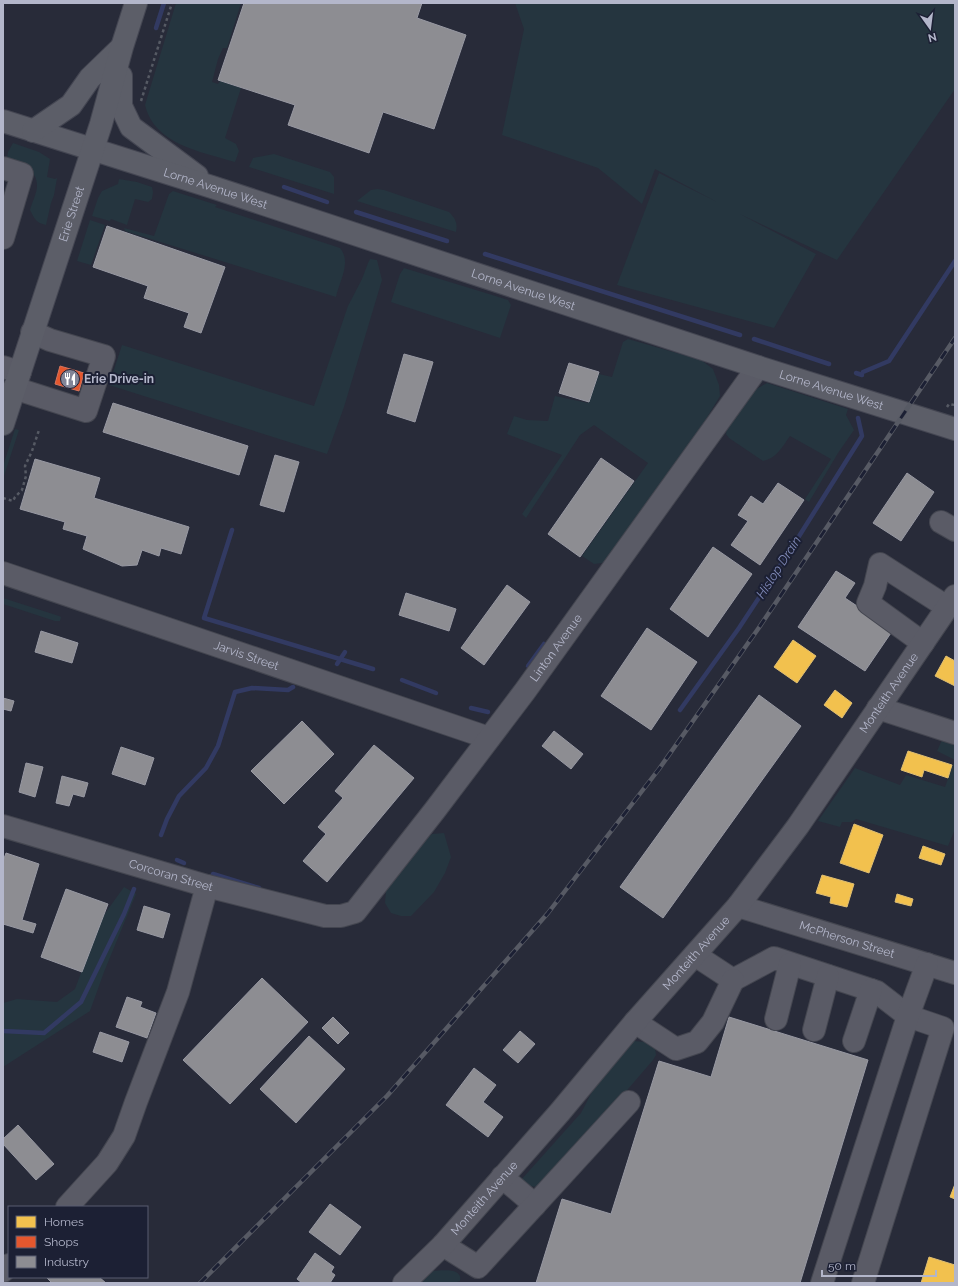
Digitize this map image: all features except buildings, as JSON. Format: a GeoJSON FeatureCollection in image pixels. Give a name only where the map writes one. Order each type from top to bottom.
{"type":"FeatureCollection","features":[{"type":"Feature","properties":{"kind":"main road","name":"Erie Street"},"geometry":{"type":"LineString","coordinates":[[3,424],[12,376],[32,332],[101,124],[122,47],[136,3]]}},
{"type":"Feature","properties":{"kind":"main road"},"geometry":{"type":"LineString","coordinates":[[33,131],[70,105],[90,78],[122,47]]}},
{"type":"Feature","properties":{"kind":"main road"},"geometry":{"type":"LineString","coordinates":[[122,47],[121,106],[131,127],[212,187]]}},
{"type":"Feature","properties":{"kind":"main road","name":"Lorne Avenue West"},"geometry":{"type":"LineString","coordinates":[[3,122],[212,187],[758,367],[955,429]]}},
{"type":"Feature","properties":{"kind":"street"},"geometry":{"type":"LineString","coordinates":[[3,168],[22,174],[3,238]]}},
{"type":"Feature","properties":{"kind":"street"},"geometry":{"type":"LineString","coordinates":[[12,376],[86,411],[104,356],[50,340],[32,332]]}},
{"type":"Feature","properties":{"kind":"street","name":"Linton Avenue"},"geometry":{"type":"LineString","coordinates":[[342,916],[355,912],[525,692],[758,367]]}},
{"type":"Feature","properties":{"kind":"street"},"geometry":{"type":"LineString","coordinates":[[923,643],[868,603],[875,586],[880,564],[951,602]]}},
{"type":"Feature","properties":{"kind":"street","name":"Jarvis Street"},"geometry":{"type":"LineString","coordinates":[[3,573],[489,738]]}},
{"type":"Feature","properties":{"kind":"street","name":"Monteith Avenue"},"geometry":{"type":"LineString","coordinates":[[404,1283],[443,1245],[558,1114],[635,1022],[738,906],[798,826],[951,602]]}},
{"type":"Feature","properties":{"kind":"street"},"geometry":{"type":"LineString","coordinates":[[878,708],[955,733]]}},
{"type":"Feature","properties":{"kind":"street","name":"Corcoran Street"},"geometry":{"type":"LineString","coordinates":[[3,826],[207,886],[325,916],[342,916]]}},
{"type":"Feature","properties":{"kind":"street"},"geometry":{"type":"LineString","coordinates":[[68,1206],[108,1163],[124,1136],[178,992],[207,886]]}},
{"type":"Feature","properties":{"kind":"street","name":"McPherson Street"},"geometry":{"type":"LineString","coordinates":[[738,906],[955,973]]}},
{"type":"Feature","properties":{"kind":"street"},"geometry":{"type":"LineString","coordinates":[[695,955],[733,980]]}},
{"type":"Feature","properties":{"kind":"street"},"geometry":{"type":"LineString","coordinates":[[635,1022],[642,1029],[676,1049],[697,1042],[713,1022],[733,980],[774,958],[877,992],[908,1016],[943,1028],[863,1283]]}},
{"type":"Feature","properties":{"kind":"street"},"geometry":{"type":"LineString","coordinates":[[776,1019],[790,964]]}},
{"type":"Feature","properties":{"kind":"street"},"geometry":{"type":"LineString","coordinates":[[822,1283],[908,1016],[927,964]]}},
{"type":"Feature","properties":{"kind":"street"},"geometry":{"type":"LineString","coordinates":[[814,1030],[828,976]]}},
{"type":"Feature","properties":{"kind":"street"},"geometry":{"type":"LineString","coordinates":[[854,1041],[872,990]]}},
{"type":"Feature","properties":{"kind":"street"},"geometry":{"type":"LineString","coordinates":[[443,1245],[478,1267],[629,1102]]}},
{"type":"Feature","properties":{"kind":"street"},"geometry":{"type":"LineString","coordinates":[[502,1177],[536,1205]]}},
{"type":"Feature","properties":{"kind":"path"},"geometry":{"type":"LineString","coordinates":[[141,101],[172,3]]}},
{"type":"Feature","properties":{"kind":"path"},"geometry":{"type":"LineString","coordinates":[[3,498],[13,500],[22,490],[26,476],[25,466],[39,430]]}},
{"type":"Feature","properties":{"kind":"shaded area"},"geometry":{"type":"Polygon","coordinates":[[[176,3],[241,3],[227,48],[223,48],[218,59],[212,82],[218,84],[220,81],[241,88],[225,138],[236,144],[239,151],[235,162],[194,150],[168,138],[158,129],[150,118],[145,105],[176,3]]]}},
{"type":"Feature","properties":{"kind":"shaded area"},"geometry":{"type":"Polygon","coordinates":[[[515,3],[955,3],[955,89],[837,260],[740,214],[816,254],[774,328],[617,285],[659,173],[717,202],[655,169],[642,204],[598,168],[502,135],[524,29],[515,3]]]}},
{"type":"Feature","properties":{"kind":"shaded area"},"geometry":{"type":"Polygon","coordinates":[[[13,143],[39,152],[50,159],[47,177],[57,178],[46,225],[34,218],[30,210],[37,189],[34,175],[22,165],[7,158],[8,152],[13,143]]]}},
{"type":"Feature","properties":{"kind":"shaded area"},"geometry":{"type":"Polygon","coordinates":[[[274,154],[330,172],[334,177],[334,194],[249,167],[253,158],[274,154]]]}},
{"type":"Feature","properties":{"kind":"shaded area"},"geometry":{"type":"Polygon","coordinates":[[[119,179],[137,182],[152,187],[153,192],[152,199],[148,202],[135,199],[127,225],[111,219],[110,221],[92,216],[102,191],[118,184],[119,179]]]}},
{"type":"Feature","properties":{"kind":"shaded area"},"geometry":{"type":"Polygon","coordinates":[[[377,189],[449,212],[456,221],[456,232],[357,201],[371,190],[377,189]]]}},
{"type":"Feature","properties":{"kind":"shaded area"},"geometry":{"type":"Polygon","coordinates":[[[173,191],[217,205],[215,207],[340,248],[345,259],[345,266],[336,297],[125,231],[124,228],[154,236],[169,194],[173,191]]]}},
{"type":"Feature","properties":{"kind":"shaded area"},"geometry":{"type":"Polygon","coordinates":[[[90,220],[105,225],[91,265],[77,261],[90,220]]]}},
{"type":"Feature","properties":{"kind":"shaded area"},"geometry":{"type":"Polygon","coordinates":[[[370,259],[377,260],[382,280],[344,407],[327,454],[109,385],[122,345],[314,406],[348,306],[362,279],[370,259]]]}},
{"type":"Feature","properties":{"kind":"shaded area"},"geometry":{"type":"Polygon","coordinates":[[[404,268],[508,300],[511,305],[500,338],[391,302],[400,274],[404,268]]]}},
{"type":"Feature","properties":{"kind":"shaded area"},"geometry":{"type":"Polygon","coordinates":[[[628,339],[701,360],[713,369],[719,385],[720,396],[703,424],[610,557],[602,563],[594,564],[582,556],[648,463],[594,425],[580,435],[526,518],[522,514],[562,455],[507,434],[514,416],[527,420],[548,421],[555,396],[588,403],[599,374],[612,377],[623,342],[628,339]]]}},
{"type":"Feature","properties":{"kind":"shaded area"},"geometry":{"type":"Polygon","coordinates":[[[767,383],[848,409],[846,415],[854,430],[838,453],[809,502],[805,499],[831,459],[790,436],[776,455],[763,461],[729,438],[726,434],[727,428],[745,399],[758,388],[767,383]]]}},
{"type":"Feature","properties":{"kind":"shaded area"},"geometry":{"type":"Polygon","coordinates":[[[15,429],[19,430],[3,479],[3,466],[15,429]]]}},
{"type":"Feature","properties":{"kind":"shaded area"},"geometry":{"type":"Polygon","coordinates":[[[3,598],[59,616],[61,617],[60,621],[55,621],[3,604],[3,598]]]}},
{"type":"Feature","properties":{"kind":"shaded area"},"geometry":{"type":"Polygon","coordinates":[[[942,740],[955,744],[955,760],[937,751],[942,740]]]}},
{"type":"Feature","properties":{"kind":"shaded area"},"geometry":{"type":"Polygon","coordinates":[[[955,760],[955,829],[948,846],[856,819],[852,822],[842,822],[840,827],[818,821],[855,768],[900,785],[906,775],[945,787],[955,760]]]}},
{"type":"Feature","properties":{"kind":"shaded area"},"geometry":{"type":"Polygon","coordinates":[[[444,833],[451,857],[445,873],[434,892],[411,916],[401,916],[391,913],[385,903],[386,891],[421,845],[432,834],[444,833]]]}},
{"type":"Feature","properties":{"kind":"shaded area"},"geometry":{"type":"Polygon","coordinates":[[[124,887],[136,894],[104,972],[90,1011],[3,1067],[3,1003],[17,999],[57,1002],[75,989],[101,919],[124,887]]]}},
{"type":"Feature","properties":{"kind":"shaded area"},"geometry":{"type":"Polygon","coordinates":[[[634,1041],[645,1042],[655,1048],[656,1055],[653,1060],[591,1132],[538,1187],[528,1186],[521,1180],[581,1113],[594,1088],[634,1041]]]}},
{"type":"Feature","properties":{"kind":"shaded area"},"geometry":{"type":"Polygon","coordinates":[[[447,1270],[455,1272],[460,1277],[460,1281],[454,1283],[421,1283],[433,1271],[447,1270]]]}},
{"type":"Feature","properties":{"kind":"waterway"},"geometry":{"type":"LineString","coordinates":[[156,28],[164,3]]}},
{"type":"Feature","properties":{"kind":"waterway"},"geometry":{"type":"LineString","coordinates":[[284,187],[327,202]]}},
{"type":"Feature","properties":{"kind":"waterway"},"geometry":{"type":"LineString","coordinates":[[356,212],[447,241]]}},
{"type":"Feature","properties":{"kind":"waterway"},"geometry":{"type":"LineString","coordinates":[[485,254],[740,335]]}},
{"type":"Feature","properties":{"kind":"waterway","name":"Hislop Drain"},"geometry":{"type":"LineString","coordinates":[[863,372],[889,361],[955,261]]}},
{"type":"Feature","properties":{"kind":"waterway"},"geometry":{"type":"LineString","coordinates":[[754,339],[829,364]]}},
{"type":"Feature","properties":{"kind":"waterway","name":"Hislop Drain"},"geometry":{"type":"LineString","coordinates":[[856,373],[862,375]]}},
{"type":"Feature","properties":{"kind":"waterway","name":"Hislop Drain"},"geometry":{"type":"LineString","coordinates":[[680,710],[739,628],[862,436],[858,418]]}},
{"type":"Feature","properties":{"kind":"waterway"},"geometry":{"type":"LineString","coordinates":[[232,530],[204,618],[373,669]]}},
{"type":"Feature","properties":{"kind":"waterway"},"geometry":{"type":"LineString","coordinates":[[528,666],[544,644]]}},
{"type":"Feature","properties":{"kind":"waterway"},"geometry":{"type":"LineString","coordinates":[[337,664],[345,652]]}},
{"type":"Feature","properties":{"kind":"waterway"},"geometry":{"type":"LineString","coordinates":[[402,680],[436,693]]}},
{"type":"Feature","properties":{"kind":"waterway"},"geometry":{"type":"LineString","coordinates":[[161,835],[167,819],[179,796],[206,768],[218,746],[235,692],[252,688],[288,690],[293,687]]}},
{"type":"Feature","properties":{"kind":"waterway"},"geometry":{"type":"LineString","coordinates":[[471,708],[488,712]]}},
{"type":"Feature","properties":{"kind":"waterway"},"geometry":{"type":"LineString","coordinates":[[177,860],[184,863]]}},
{"type":"Feature","properties":{"kind":"waterway"},"geometry":{"type":"LineString","coordinates":[[213,874],[259,888]]}},
{"type":"Feature","properties":{"kind":"waterway"},"geometry":{"type":"LineString","coordinates":[[3,1031],[44,1033],[81,1002],[124,914],[134,889]]}},
{"type":"Feature","properties":{"kind":"railway"},"geometry":{"type":"LineString","coordinates":[[200,1283],[387,1096],[548,913],[659,769],[758,629],[955,338]]}},
{"type":"Feature","properties":{"kind":"place","name":"Erie Drive-in"},"geometry":{"type":"Point","coordinates":[70,379]}}]}
